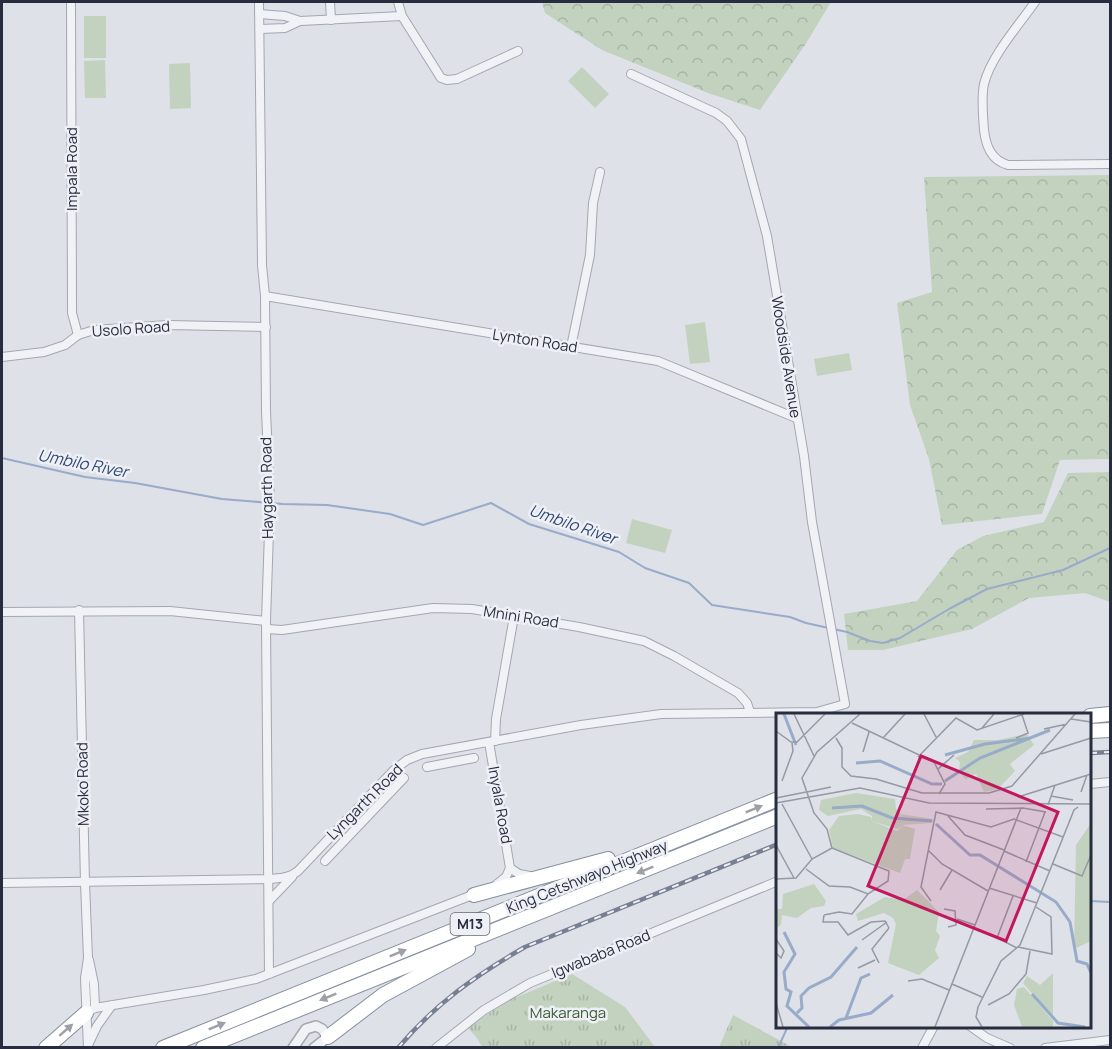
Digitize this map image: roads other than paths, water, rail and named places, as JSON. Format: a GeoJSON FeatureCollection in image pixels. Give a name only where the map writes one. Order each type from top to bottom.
{"type":"FeatureCollection","features":[{"type":"Feature","properties":{"kind":"highway"},"geometry":{"type":"LineString","coordinates":[[1091,716],[1110,714]]}},
{"type":"Feature","properties":{"kind":"highway"},"geometry":{"type":"LineString","coordinates":[[1091,731],[1110,730]]}},
{"type":"Feature","properties":{"kind":"highway","name":"King Cetshwayo Highway"},"geometry":{"type":"LineString","coordinates":[[163,1047],[776,799]]}},
{"type":"Feature","properties":{"kind":"highway","name":"King Cetshwayo Highway"},"geometry":{"type":"LineString","coordinates":[[202,1047],[776,816]]}},
{"type":"Feature","properties":{"kind":"highway"},"geometry":{"type":"LineString","coordinates":[[474,895],[591,865],[730,819]]}},
{"type":"Feature","properties":{"kind":"highway"},"geometry":{"type":"LineString","coordinates":[[328,1037],[369,1005],[401,984],[559,904]]}},
{"type":"Feature","properties":{"kind":"highway"},"geometry":{"type":"LineString","coordinates":[[46,1047],[90,1010]]}},
{"type":"Feature","properties":{"kind":"street","name":"Impala Road"},"geometry":{"type":"LineString","coordinates":[[71,2],[72,313],[78,335]]}},
{"type":"Feature","properties":{"kind":"street","name":"Haygarth Road"},"geometry":{"type":"LineString","coordinates":[[259,2],[262,245],[269,480],[266,625],[269,974]]}},
{"type":"Feature","properties":{"kind":"street"},"geometry":{"type":"LineString","coordinates":[[330,2],[331,20]]}},
{"type":"Feature","properties":{"kind":"street"},"geometry":{"type":"LineString","coordinates":[[398,2],[402,16],[436,72],[447,80],[457,79],[518,51]]}},
{"type":"Feature","properties":{"kind":"street"},"geometry":{"type":"LineString","coordinates":[[1035,2],[992,65],[984,87],[985,140],[990,153],[1001,162],[1011,165],[1110,164]]}},
{"type":"Feature","properties":{"kind":"street"},"geometry":{"type":"LineString","coordinates":[[259,14],[285,16],[300,21],[402,16]]}},
{"type":"Feature","properties":{"kind":"street"},"geometry":{"type":"LineString","coordinates":[[260,29],[285,28],[300,21]]}},
{"type":"Feature","properties":{"kind":"street","name":"Woodside Avenue"},"geometry":{"type":"LineString","coordinates":[[631,74],[716,113],[727,121],[741,139],[767,236],[804,456],[826,605],[845,704]]}},
{"type":"Feature","properties":{"kind":"street"},"geometry":{"type":"LineString","coordinates":[[571,347],[590,255],[594,193],[600,172]]}},
{"type":"Feature","properties":{"kind":"street","name":"Lynton Road"},"geometry":{"type":"LineString","coordinates":[[265,296],[658,361],[796,418]]}},
{"type":"Feature","properties":{"kind":"street","name":"Usolo Road"},"geometry":{"type":"LineString","coordinates":[[2,357],[44,352],[65,345],[78,335],[94,330],[168,325],[266,327]]}},
{"type":"Feature","properties":{"kind":"street","name":"Mnini Road"},"geometry":{"type":"LineString","coordinates":[[2,612],[170,611],[266,625],[282,630],[359,617],[444,607],[472,609],[579,627],[649,643],[738,693],[747,703],[750,712]]}},
{"type":"Feature","properties":{"kind":"street","name":"Mkoko Road"},"geometry":{"type":"LineString","coordinates":[[79,610],[88,958],[85,978],[90,1010],[88,1046]]}},
{"type":"Feature","properties":{"kind":"street","name":"Inyala Road"},"geometry":{"type":"LineString","coordinates":[[510,868],[492,741],[514,616]]}},
{"type":"Feature","properties":{"kind":"street","name":"Lyngarth Road"},"geometry":{"type":"LineString","coordinates":[[269,901],[376,788],[399,765],[411,758],[581,725],[661,714],[817,712],[845,704]]}},
{"type":"Feature","properties":{"kind":"street"},"geometry":{"type":"LineString","coordinates":[[455,748],[457,760]]}},
{"type":"Feature","properties":{"kind":"street"},"geometry":{"type":"LineString","coordinates":[[427,767],[474,758]]}},
{"type":"Feature","properties":{"kind":"street"},"geometry":{"type":"LineString","coordinates":[[325,861],[404,778]]}},
{"type":"Feature","properties":{"kind":"street"},"geometry":{"type":"LineString","coordinates":[[1091,784],[1110,782]]}},
{"type":"Feature","properties":{"kind":"street"},"geometry":{"type":"LineString","coordinates":[[376,788],[386,797]]}},
{"type":"Feature","properties":{"kind":"street"},"geometry":{"type":"LineString","coordinates":[[90,1010],[235,984],[269,974],[474,895],[500,883],[510,868],[522,875],[540,877]]}},
{"type":"Feature","properties":{"kind":"street"},"geometry":{"type":"LineString","coordinates":[[2,883],[269,879],[293,876]]}},
{"type":"Feature","properties":{"kind":"street","name":"Igwababa Road"},"geometry":{"type":"LineString","coordinates":[[436,1047],[484,1010],[530,983],[776,881]]}},
{"type":"Feature","properties":{"kind":"street"},"geometry":{"type":"LineString","coordinates":[[88,1046],[97,1026],[112,1005]]}},
{"type":"Feature","properties":{"kind":"street"},"geometry":{"type":"LineString","coordinates":[[293,1047],[304,1031],[310,1027],[319,1027],[328,1037],[314,1047]]}},
{"type":"Feature","properties":{"kind":"street"},"geometry":{"type":"LineString","coordinates":[[922,1047],[933,1028]]}},
{"type":"Feature","properties":{"kind":"street"},"geometry":{"type":"LineString","coordinates":[[973,1028],[987,1038],[1010,1047]]}},
{"type":"Feature","properties":{"kind":"street"},"geometry":{"type":"LineString","coordinates":[[1045,1047],[1110,1040]]}},
{"type":"Feature","properties":{"kind":"waterway","name":"Umbilo River"},"geometry":{"type":"LineString","coordinates":[[2,458],[85,477],[135,483],[222,499],[327,505],[390,514],[423,525],[491,503],[529,524],[619,552],[645,568],[689,583],[712,605],[790,617],[883,643],[900,638],[987,589],[1063,570],[1110,548]]}},
{"type":"Feature","properties":{"kind":"waterway"},"geometry":{"type":"LineString","coordinates":[[1091,901],[1110,902]]}},
{"type":"Feature","properties":{"kind":"waterway"},"geometry":{"type":"LineString","coordinates":[[778,1048],[787,1028]]}},
{"type":"Feature","properties":{"kind":"railway"},"geometry":{"type":"LineString","coordinates":[[1091,753],[1110,752]]}},
{"type":"Feature","properties":{"kind":"railway"},"geometry":{"type":"LineString","coordinates":[[398,1048],[457,991],[525,947],[776,845]]}},
{"type":"Feature","properties":{"kind":"park label","name":"Makaranga"},"geometry":{"type":"Point","coordinates":[568,1013]}}]}
